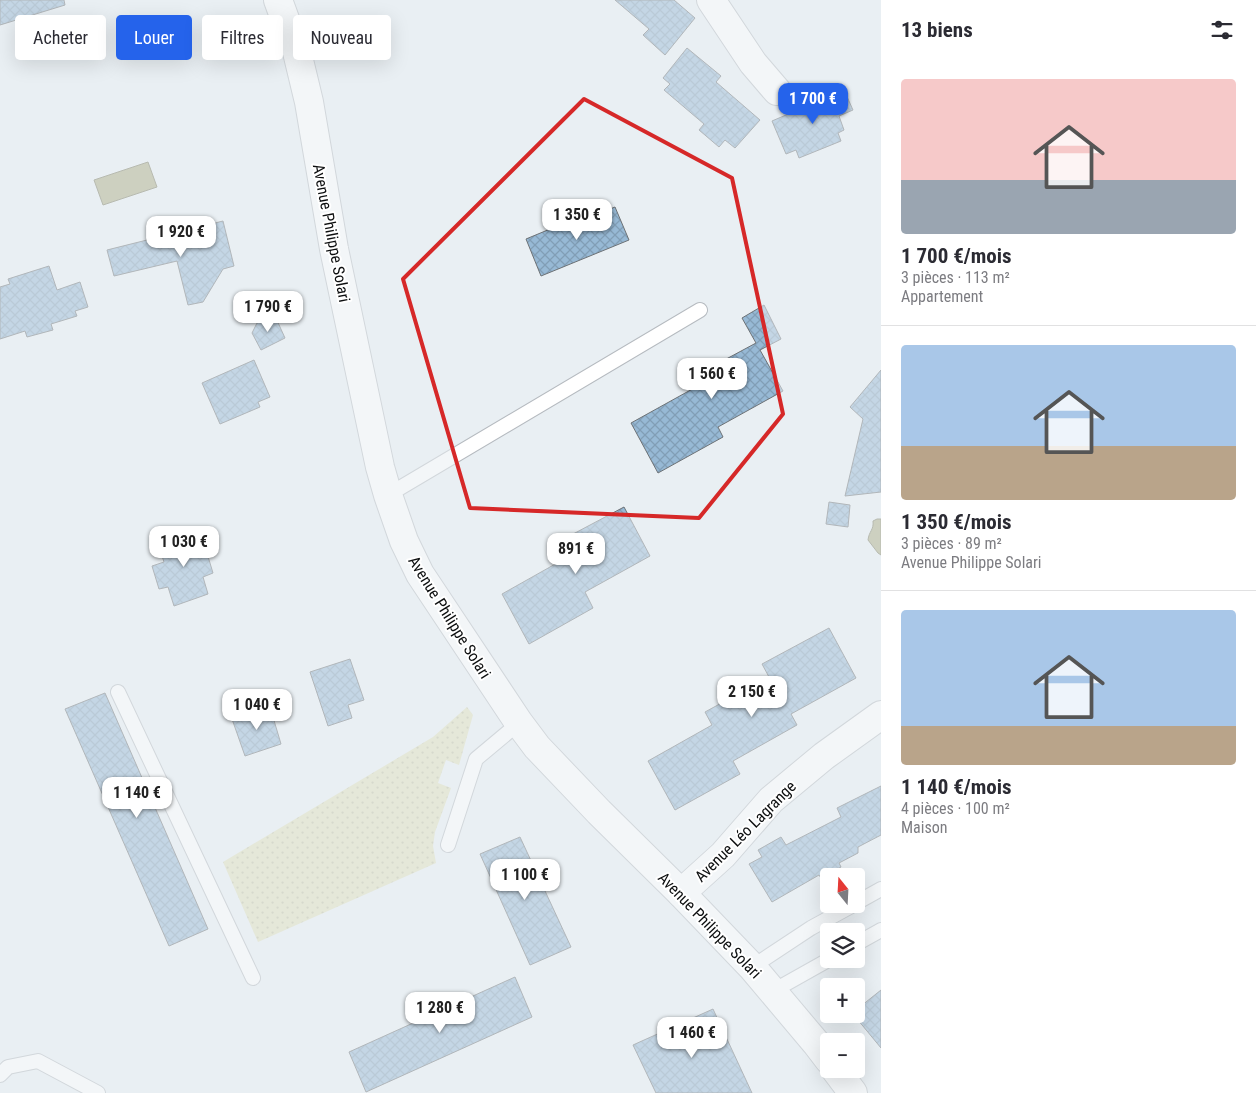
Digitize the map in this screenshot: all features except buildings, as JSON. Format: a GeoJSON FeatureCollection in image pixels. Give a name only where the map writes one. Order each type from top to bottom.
{"type":"FeatureCollection","features":[{"type":"Feature","properties":{"kind":"main road","name":"Avenue Philippe Solari"},"geometry":{"type":"LineString","coordinates":[[278,0],[297,52],[309,102],[334,249],[380,467],[404,541],[420,574],[537,747],[752,967],[820,1048]]}},
{"type":"Feature","properties":{"kind":"main road"},"geometry":{"type":"LineString","coordinates":[[711,0],[753,63],[777,91]]}},
{"type":"Feature","properties":{"kind":"main road","name":"Avenue Léo Lagrange"},"geometry":{"type":"LineString","coordinates":[[681,893],[723,855],[771,800],[824,756],[881,715]]}},
{"type":"Feature","properties":{"kind":"main road"},"geometry":{"type":"LineString","coordinates":[[842,1078],[853,1093]]}},
{"type":"Feature","properties":{"kind":"lane"},"geometry":{"type":"LineString","coordinates":[[388,495],[700,310]]}},
{"type":"Feature","properties":{"kind":"lane"},"geometry":{"type":"LineString","coordinates":[[118,692],[253,978]]}},
{"type":"Feature","properties":{"kind":"lane"},"geometry":{"type":"LineString","coordinates":[[448,845],[476,759],[519,723]]}},
{"type":"Feature","properties":{"kind":"lane"},"geometry":{"type":"LineString","coordinates":[[865,898],[881,889]]}},
{"type":"Feature","properties":{"kind":"lane"},"geometry":{"type":"LineString","coordinates":[[752,967],[811,928],[838,913]]}},
{"type":"Feature","properties":{"kind":"lane"},"geometry":{"type":"LineString","coordinates":[[865,939],[881,930]]}},
{"type":"Feature","properties":{"kind":"lane"},"geometry":{"type":"LineString","coordinates":[[773,991],[820,965]]}},
{"type":"Feature","properties":{"kind":"lane"},"geometry":{"type":"LineString","coordinates":[[0,1075],[8,1066],[38,1062],[98,1093]]}},
{"type":"Feature","properties":{"kind":"highlighted area"},"geometry":{"type":"Polygon","coordinates":[[[584,99],[732,178],[783,414],[699,518],[470,508],[403,279],[584,99]]]}},
{"type":"Feature","properties":{"kind":"shaded area"},"geometry":{"type":"Polygon","coordinates":[[[148,162],[157,187],[103,205],[94,180],[148,162]]]}},
{"type":"Feature","properties":{"kind":"shaded area"},"geometry":{"type":"Polygon","coordinates":[[[881,519],[881,555],[868,540],[873,521],[881,519]]]}},
{"type":"Feature","properties":{"kind":"shaded area"},"geometry":{"type":"Polygon","coordinates":[[[467,707],[473,715],[459,765],[446,760],[438,783],[451,788],[435,832],[433,846],[436,863],[258,942],[223,862],[433,737],[467,707]]]}}]}
